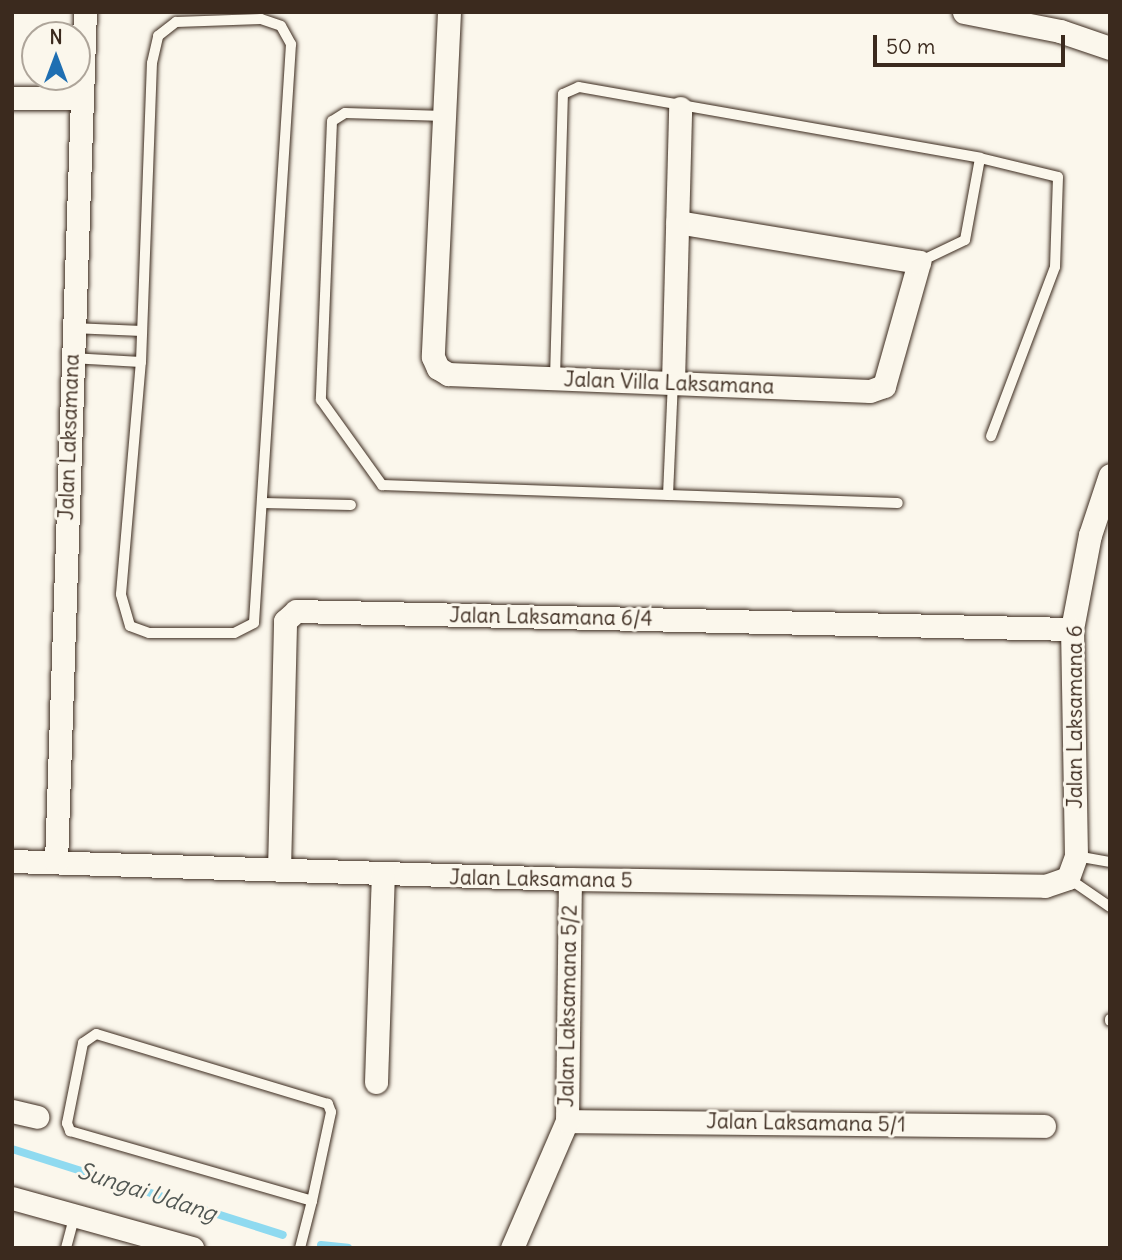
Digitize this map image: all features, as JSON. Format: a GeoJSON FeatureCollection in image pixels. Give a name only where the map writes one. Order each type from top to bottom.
{"type":"FeatureCollection","features":[{"type":"Feature","properties":{"kind":"street","name":"Jalan Laksamana"},"geometry":{"type":"LineString","coordinates":[[56,862],[79,99],[85,12]]}},
{"type":"Feature","properties":{"kind":"street","name":"Jalan Villa Laksamana"},"geometry":{"type":"LineString","coordinates":[[449,12],[433,357],[438,368],[448,374],[878,391],[884,386],[919,262]]}},
{"type":"Feature","properties":{"kind":"street"},"geometry":{"type":"LineString","coordinates":[[964,12],[1060,31],[1110,48]]}},
{"type":"Feature","properties":{"kind":"street"},"geometry":{"type":"LineString","coordinates":[[12,98],[79,99]]}},
{"type":"Feature","properties":{"kind":"street"},"geometry":{"type":"LineString","coordinates":[[673,383],[680,108]]}},
{"type":"Feature","properties":{"kind":"street"},"geometry":{"type":"LineString","coordinates":[[677,222],[919,262]]}},
{"type":"Feature","properties":{"kind":"street","name":"Jalan Laksamana 6"},"geometry":{"type":"LineString","coordinates":[[1068,878],[1076,856],[1072,629],[1090,535],[1110,475]]}},
{"type":"Feature","properties":{"kind":"street","name":"Jalan Laksamana 6/4"},"geometry":{"type":"LineString","coordinates":[[279,870],[285,621],[296,611],[1072,629]]}},
{"type":"Feature","properties":{"kind":"street","name":"Jalan Laksamana 5"},"geometry":{"type":"LineString","coordinates":[[12,861],[383,875],[1021,888],[1068,878]]}},
{"type":"Feature","properties":{"kind":"street"},"geometry":{"type":"LineString","coordinates":[[376,1082],[383,875]]}},
{"type":"Feature","properties":{"kind":"street","name":"Jalan Laksamana 5/2"},"geometry":{"type":"LineString","coordinates":[[512,1248],[567,1121],[569,879]]}},
{"type":"Feature","properties":{"kind":"street"},"geometry":{"type":"LineString","coordinates":[[12,1111],[37,1117]]}},
{"type":"Feature","properties":{"kind":"street","name":"Jalan Laksamana 5/1"},"geometry":{"type":"LineString","coordinates":[[567,1121],[1044,1126]]}},
{"type":"Feature","properties":{"kind":"street"},"geometry":{"type":"LineString","coordinates":[[12,1198],[192,1248]]}},
{"type":"Feature","properties":{"kind":"lane"},"geometry":{"type":"LineString","coordinates":[[261,19],[281,26],[291,44],[264,503],[254,623],[233,633],[149,633],[130,626],[121,594],[141,362],[152,63],[158,36],[176,22],[261,19]]}},
{"type":"Feature","properties":{"kind":"lane"},"geometry":{"type":"LineString","coordinates":[[555,378],[563,94],[579,86],[680,108],[1050,172],[1060,185],[1055,267],[991,436]]}},
{"type":"Feature","properties":{"kind":"lane"},"geometry":{"type":"LineString","coordinates":[[444,116],[345,113],[332,121],[321,400],[382,485],[898,503]]}},
{"type":"Feature","properties":{"kind":"lane"},"geometry":{"type":"LineString","coordinates":[[919,262],[965,240],[980,159]]}},
{"type":"Feature","properties":{"kind":"lane"},"geometry":{"type":"LineString","coordinates":[[72,328],[142,331]]}},
{"type":"Feature","properties":{"kind":"lane"},"geometry":{"type":"LineString","coordinates":[[71,358],[141,362]]}},
{"type":"Feature","properties":{"kind":"lane"},"geometry":{"type":"LineString","coordinates":[[668,495],[673,383]]}},
{"type":"Feature","properties":{"kind":"lane"},"geometry":{"type":"LineString","coordinates":[[264,503],[351,505]]}},
{"type":"Feature","properties":{"kind":"lane"},"geometry":{"type":"LineString","coordinates":[[1076,856],[1110,862]]}},
{"type":"Feature","properties":{"kind":"lane"},"geometry":{"type":"LineString","coordinates":[[1068,878],[1110,907]]}},
{"type":"Feature","properties":{"kind":"lane"},"geometry":{"type":"LineString","coordinates":[[300,1248],[312,1200],[331,1112],[328,1104],[96,1034],[83,1043],[67,1124],[71,1131],[312,1200]]}},
{"type":"Feature","properties":{"kind":"lane"},"geometry":{"type":"LineString","coordinates":[[66,1248],[75,1215]]}},
{"type":"Feature","properties":{"kind":"waterway","name":"Sungai Udang"},"geometry":{"type":"LineString","coordinates":[[12,1149],[283,1235]]}},
{"type":"Feature","properties":{"kind":"waterway","name":"Sungai Udang"},"geometry":{"type":"LineString","coordinates":[[321,1245],[348,1248]]}}]}
